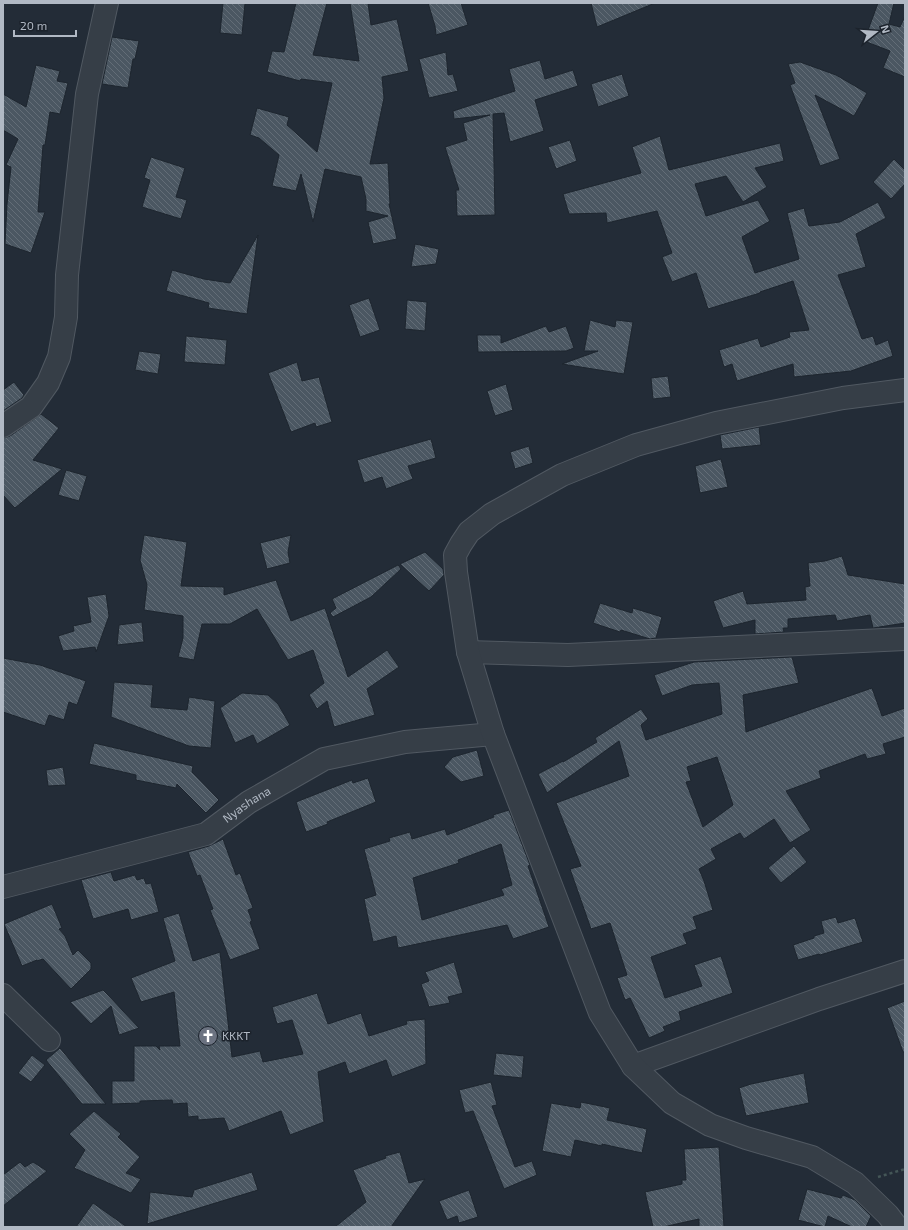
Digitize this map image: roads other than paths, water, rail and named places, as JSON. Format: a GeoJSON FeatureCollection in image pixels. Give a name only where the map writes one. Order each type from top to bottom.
{"type":"FeatureCollection","features":[{"type":"Feature","properties":{"kind":"street"},"geometry":{"type":"LineString","coordinates":[[3,426],[31,407],[48,383],[59,357],[66,317],[67,275],[87,94],[107,3]]}},
{"type":"Feature","properties":{"kind":"street"},"geometry":{"type":"LineString","coordinates":[[897,1227],[888,1215],[855,1183],[812,1157],[746,1138],[710,1125],[672,1103],[634,1066],[600,1013],[493,734],[468,652],[456,572],[455,555],[470,532],[492,514],[562,475],[636,445],[716,423],[843,398],[905,390]]}},
{"type":"Feature","properties":{"kind":"street"},"geometry":{"type":"LineString","coordinates":[[468,652],[568,655],[905,639]]}},
{"type":"Feature","properties":{"kind":"street","name":"Nyashana"},"geometry":{"type":"LineString","coordinates":[[3,887],[206,834],[249,802],[324,759],[405,742],[493,734]]}},
{"type":"Feature","properties":{"kind":"street"},"geometry":{"type":"LineString","coordinates":[[634,1066],[819,999],[905,971]]}},
{"type":"Feature","properties":{"kind":"street"},"geometry":{"type":"LineString","coordinates":[[3,995],[49,1040]]}},
{"type":"Feature","properties":{"kind":"place","name":"KKKT"},"geometry":{"type":"Point","coordinates":[208,1036]}}]}
